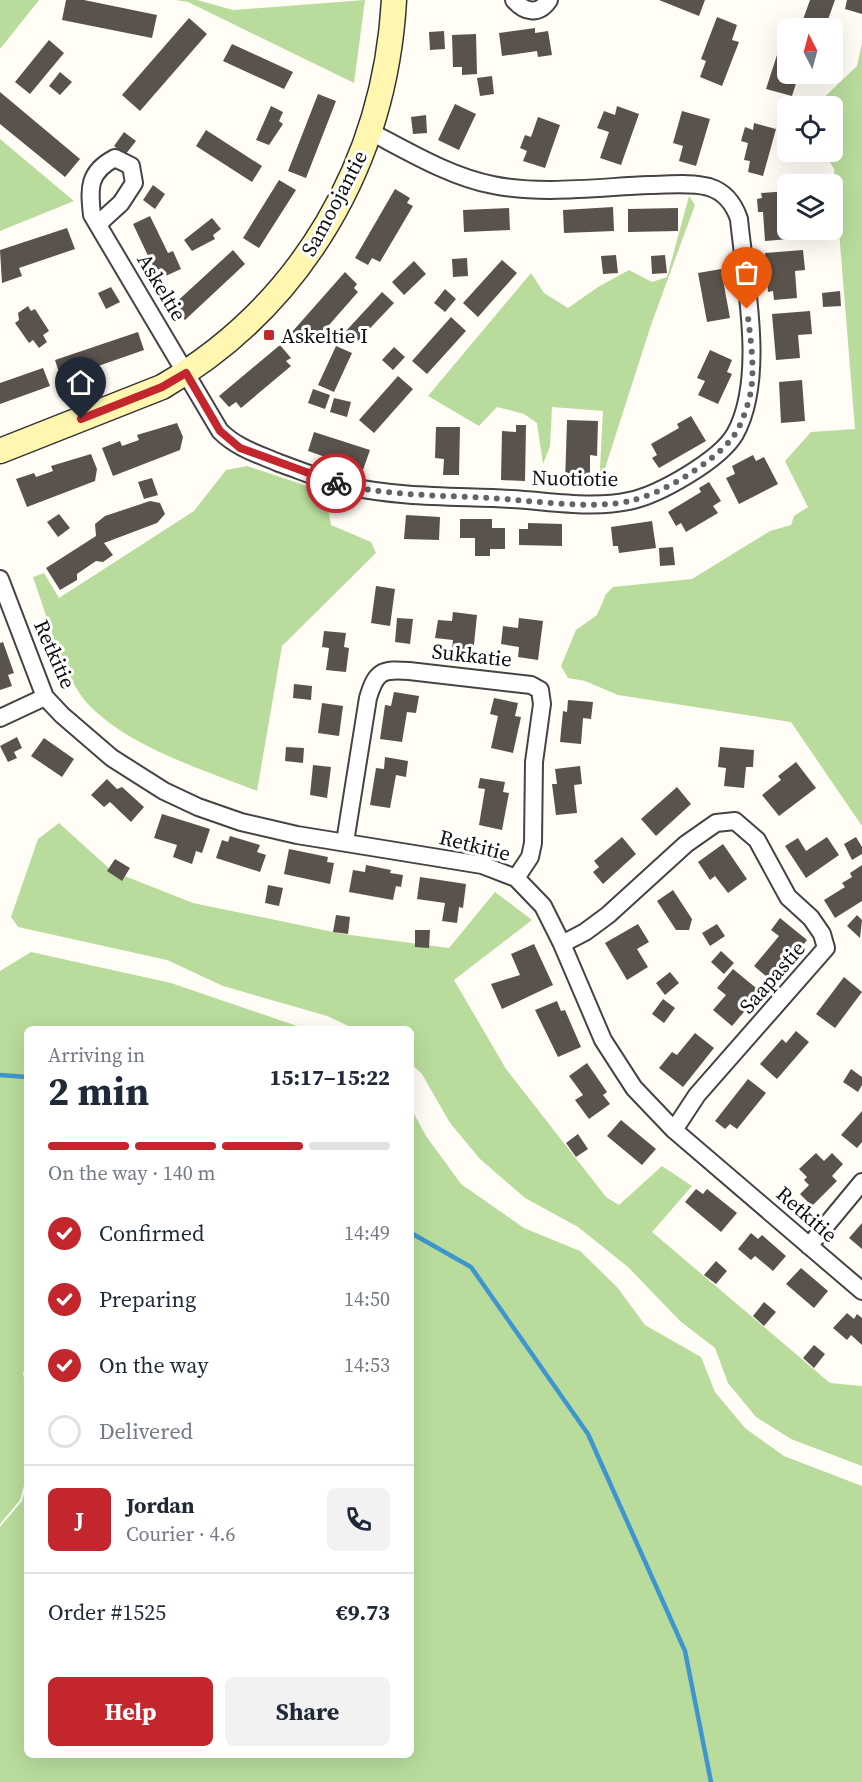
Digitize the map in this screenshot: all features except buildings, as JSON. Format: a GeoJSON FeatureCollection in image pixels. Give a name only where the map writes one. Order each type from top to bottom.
{"type":"FeatureCollection","features":[{"type":"Feature","properties":{"kind":"street","name":"Samoojantie"},"geometry":{"type":"LineString","coordinates":[[0,451],[162,387],[186,373],[246,327],[291,278],[328,224],[371,132],[392,45],[394,0]]}},
{"type":"Feature","properties":{"kind":"street"},"geometry":{"type":"LineString","coordinates":[[514,0],[524,9],[534,11],[544,8],[549,0]]}},
{"type":"Feature","properties":{"kind":"street","name":"Nuotiotie"},"geometry":{"type":"LineString","coordinates":[[186,373],[220,431],[240,448],[320,478],[383,491],[574,503],[629,501],[648,495],[687,475],[715,455],[734,436],[751,392],[752,354],[739,219],[734,205],[726,196],[709,187],[677,184],[544,188],[492,185],[413,154],[371,132]]}},
{"type":"Feature","properties":{"kind":"street","name":"Askeltie"},"geometry":{"type":"LineString","coordinates":[[98,224],[186,373]]}},
{"type":"Feature","properties":{"kind":"street","name":"Retkitie"},"geometry":{"type":"LineString","coordinates":[[0,579],[45,697],[62,715],[112,758],[164,791],[198,807],[241,822],[297,835],[482,865],[516,878],[543,906],[615,1060],[634,1088],[674,1130],[862,1291]]}},
{"type":"Feature","properties":{"kind":"street","name":"Sukkatie"},"geometry":{"type":"LineString","coordinates":[[345,842],[368,698],[372,683],[379,674],[389,670],[409,671],[531,685],[540,690],[542,704],[534,762],[533,843],[530,856],[516,878]]}},
{"type":"Feature","properties":{"kind":"street"},"geometry":{"type":"LineString","coordinates":[[0,718],[45,697]]}},
{"type":"Feature","properties":{"kind":"street","name":"Saapastie"},"geometry":{"type":"LineString","coordinates":[[562,944],[585,932],[608,915],[686,844],[716,823],[735,821],[757,840],[788,897],[811,918],[822,934],[826,948],[697,1095],[674,1130]]}},
{"type":"Feature","properties":{"kind":"street"},"geometry":{"type":"LineString","coordinates":[[809,1246],[862,1182]]}},
{"type":"Feature","properties":{"kind":"green space"},"geometry":{"type":"Polygon","coordinates":[[[0,0],[39,0],[0,49],[0,0]]]}},
{"type":"Feature","properties":{"kind":"green space"},"geometry":{"type":"Polygon","coordinates":[[[176,0],[197,0],[233,10],[365,0],[354,83],[188,2],[176,0]]]}},
{"type":"Feature","properties":{"kind":"green space"},"geometry":{"type":"Polygon","coordinates":[[[862,43],[862,826],[791,722],[618,695],[585,681],[568,678],[561,666],[576,630],[597,615],[606,594],[613,587],[692,579],[770,531],[791,525],[794,516],[808,507],[785,461],[811,432],[855,429],[840,240],[843,240],[843,174],[834,174],[830,162],[843,162],[843,96],[826,96],[838,84],[843,84],[843,79],[857,66],[862,43]]]}},
{"type":"Feature","properties":{"kind":"green space"},"geometry":{"type":"Polygon","coordinates":[[[0,139],[74,201],[0,231],[0,139]]]}},
{"type":"Feature","properties":{"kind":"green space"},"geometry":{"type":"Polygon","coordinates":[[[689,196],[695,205],[651,325],[599,487],[603,411],[552,407],[550,446],[543,464],[537,423],[524,414],[497,407],[479,426],[428,396],[531,273],[544,293],[568,308],[598,287],[629,270],[652,282],[667,277],[689,196]]]}},
{"type":"Feature","properties":{"kind":"green space"},"geometry":{"type":"Polygon","coordinates":[[[247,466],[325,492],[331,525],[371,542],[376,553],[282,646],[257,791],[144,744],[104,719],[87,703],[63,661],[33,577],[44,573],[59,598],[194,511],[226,470],[247,466]]]}},
{"type":"Feature","properties":{"kind":"green space"},"geometry":{"type":"Polygon","coordinates":[[[59,823],[112,871],[193,903],[343,934],[449,948],[495,892],[532,920],[454,980],[506,1069],[606,1197],[619,1205],[662,1166],[692,1186],[652,1232],[830,1383],[862,1386],[862,1466],[791,1439],[756,1417],[728,1383],[715,1348],[680,1321],[628,1267],[578,1227],[525,1198],[480,1159],[450,1123],[422,1074],[414,1067],[414,1026],[349,1026],[327,1016],[223,986],[167,960],[18,927],[11,917],[38,839],[59,823]]]}},
{"type":"Feature","properties":{"kind":"green space"},"geometry":{"type":"Polygon","coordinates":[[[31,952],[171,983],[297,1026],[24,1026],[24,1486],[20,1500],[0,1524],[0,971],[31,952]]]}},
{"type":"Feature","properties":{"kind":"green space"},"geometry":{"type":"Polygon","coordinates":[[[414,1114],[426,1136],[461,1184],[524,1228],[580,1251],[617,1287],[645,1325],[701,1357],[715,1392],[745,1428],[784,1456],[862,1486],[862,1782],[0,1782],[0,1527],[22,1501],[24,1494],[24,1758],[414,1758],[414,1114]]]}},
{"type":"Feature","properties":{"kind":"waterway"},"geometry":{"type":"LineString","coordinates":[[0,1075],[24,1077]]}},
{"type":"Feature","properties":{"kind":"waterway"},"geometry":{"type":"LineString","coordinates":[[414,1235],[471,1267],[588,1434],[685,1651],[711,1782]]}},
{"type":"Feature","properties":{"kind":"way so far"},"geometry":{"type":"LineString","coordinates":[[336,483],[383,491],[574,503],[629,501],[648,495],[687,475],[715,455],[734,436],[745,412],[753,374],[747,309]]}},
{"type":"Feature","properties":{"kind":"place","name":"Askeltie I"},"geometry":{"type":"Point","coordinates":[269,335]}},
{"type":"Feature","properties":{"kind":"route"},"geometry":{"type":"LineString","coordinates":[[81,419],[162,387],[186,373],[220,431],[229,440],[240,448],[336,483]]}}]}
